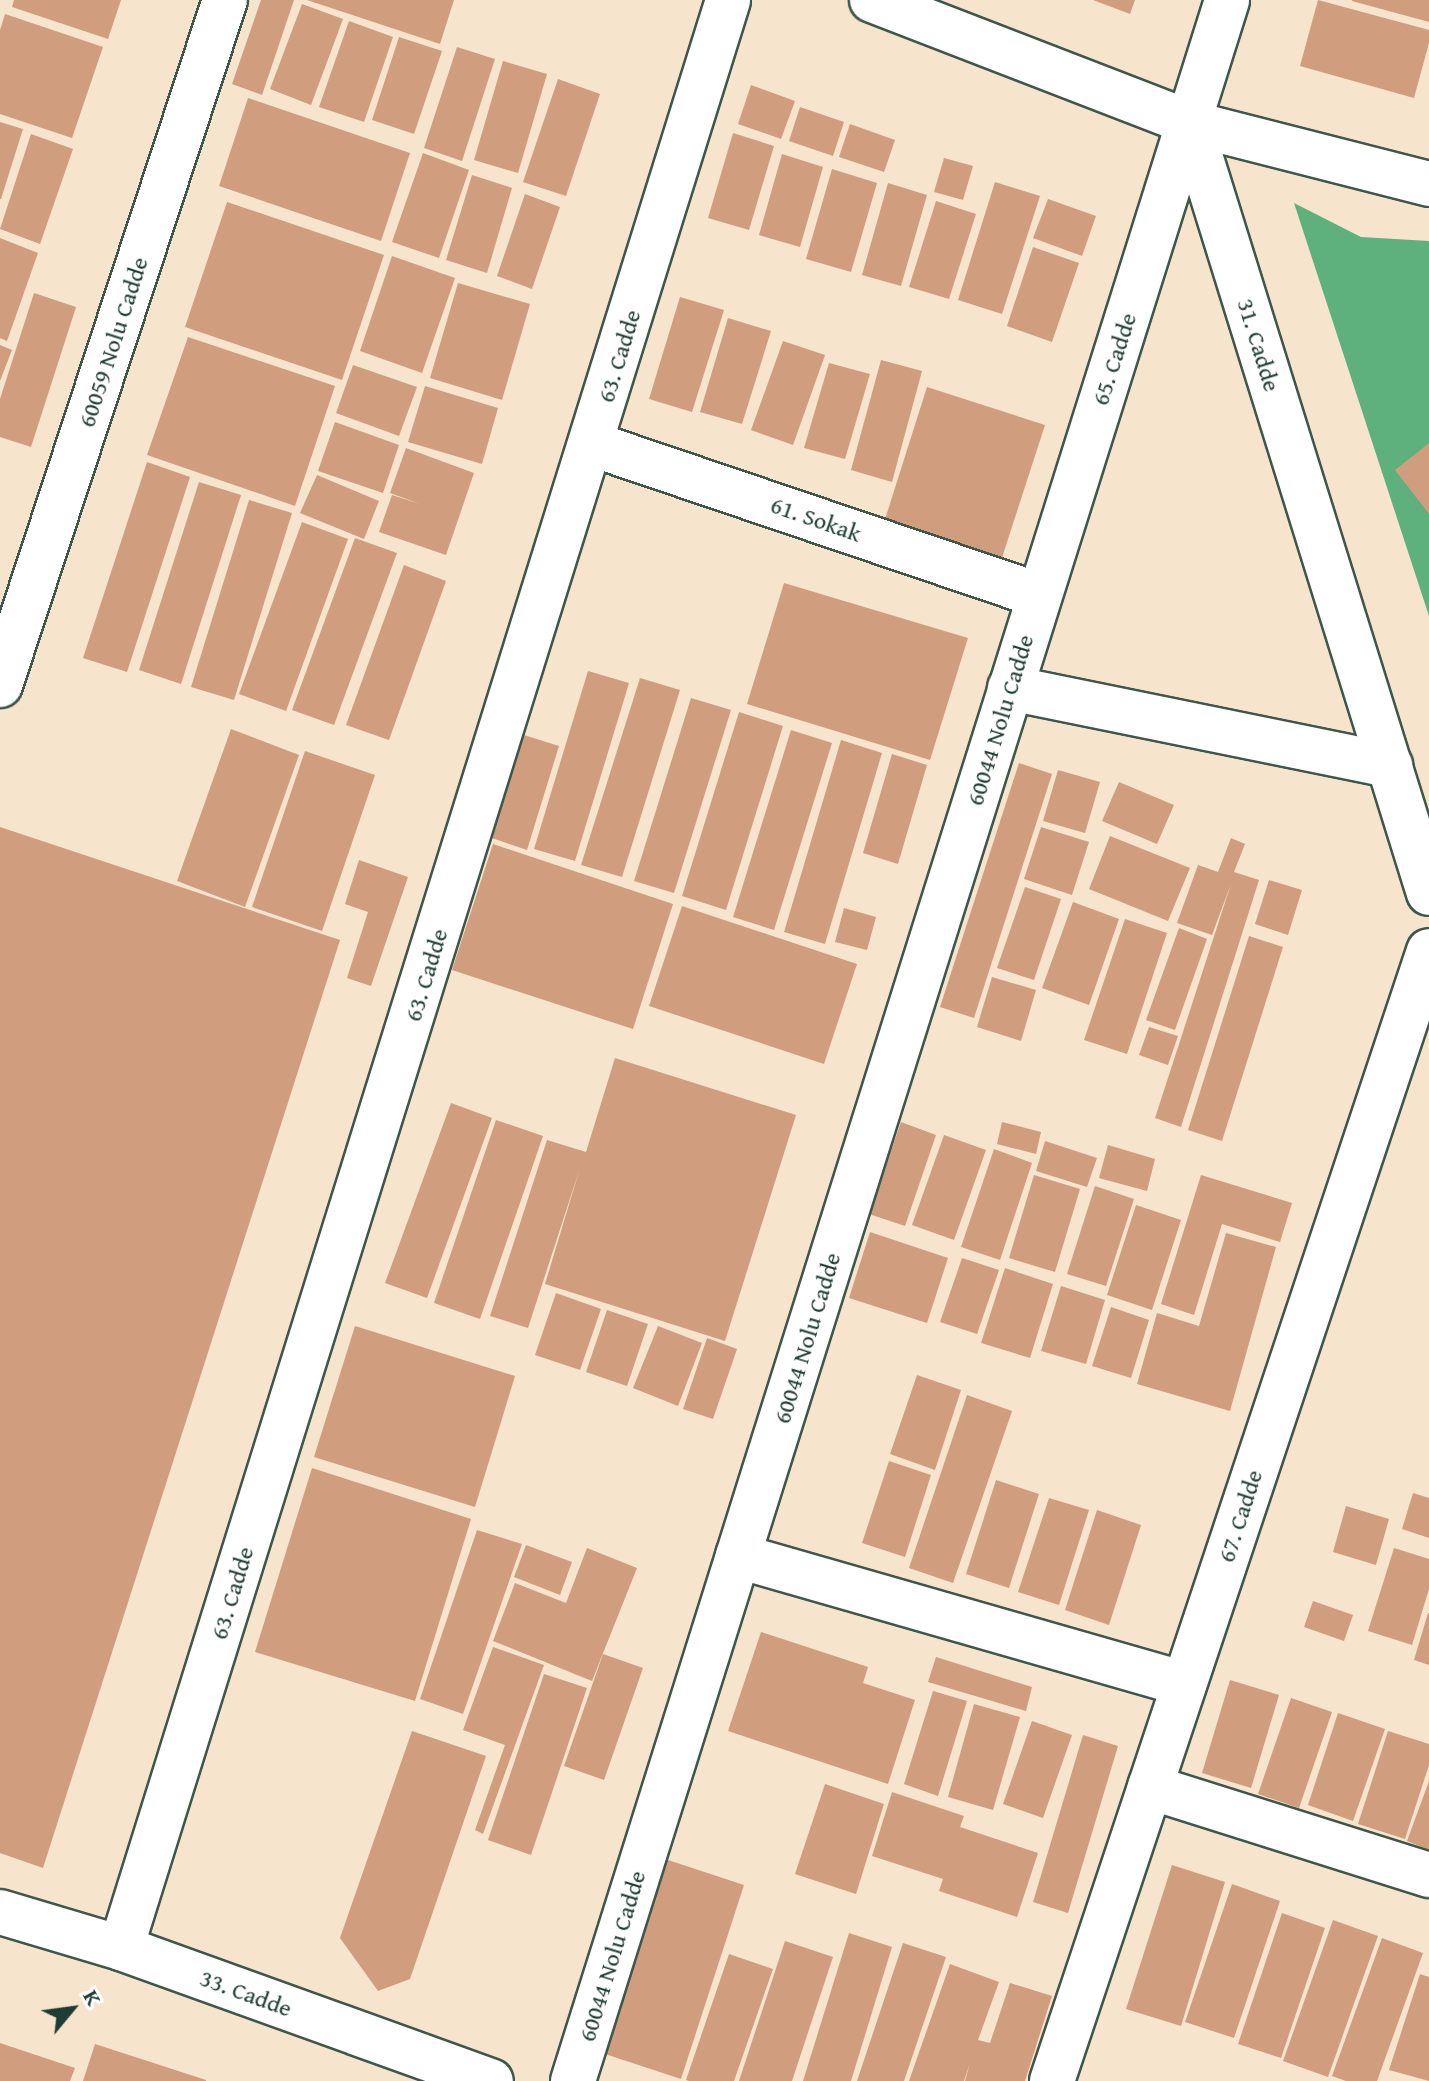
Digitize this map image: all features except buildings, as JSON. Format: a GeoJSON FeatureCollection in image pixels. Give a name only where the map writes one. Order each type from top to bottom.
{"type":"FeatureCollection","features":[{"type":"Feature","properties":{"kind":"street","name":"60059 Nolu Cadde"},"geometry":{"type":"LineString","coordinates":[[0,685],[225,0]]}},
{"type":"Feature","properties":{"kind":"street","name":"63. Cadde"},"geometry":{"type":"LineString","coordinates":[[121,1948],[728,0]]}},
{"type":"Feature","properties":{"kind":"street"},"geometry":{"type":"LineString","coordinates":[[872,0],[1190,123],[1429,184]]}},
{"type":"Feature","properties":{"kind":"street","name":"65. Cadde"},"geometry":{"type":"LineString","coordinates":[[1039,595],[1227,0]]}},
{"type":"Feature","properties":{"kind":"street","name":"31. Cadde"},"geometry":{"type":"LineString","coordinates":[[1190,123],[1429,893]]}},
{"type":"Feature","properties":{"kind":"street","name":"61. Sokak"},"geometry":{"type":"LineString","coordinates":[[592,444],[1039,595]]}},
{"type":"Feature","properties":{"kind":"street","name":"60044 Nolu Cadde"},"geometry":{"type":"LineString","coordinates":[[573,2081],[1039,595]]}},
{"type":"Feature","properties":{"kind":"street"},"geometry":{"type":"LineString","coordinates":[[1010,688],[1390,765]]}},
{"type":"Feature","properties":{"kind":"street","name":"67. Cadde"},"geometry":{"type":"LineString","coordinates":[[1052,2081],[1429,951]]}},
{"type":"Feature","properties":{"kind":"street"},"geometry":{"type":"LineString","coordinates":[[738,1556],[1184,1684]]}},
{"type":"Feature","properties":{"kind":"street"},"geometry":{"type":"LineString","coordinates":[[1150,1787],[1429,1875]]}},
{"type":"Feature","properties":{"kind":"street","name":"33. Cadde"},"geometry":{"type":"LineString","coordinates":[[0,1912],[121,1948],[491,2081]]}},
{"type":"Feature","properties":{"kind":"green space"},"geometry":{"type":"Polygon","coordinates":[[[1294,203],[1361,237],[1429,241],[1429,616],[1294,203]]]}}]}
